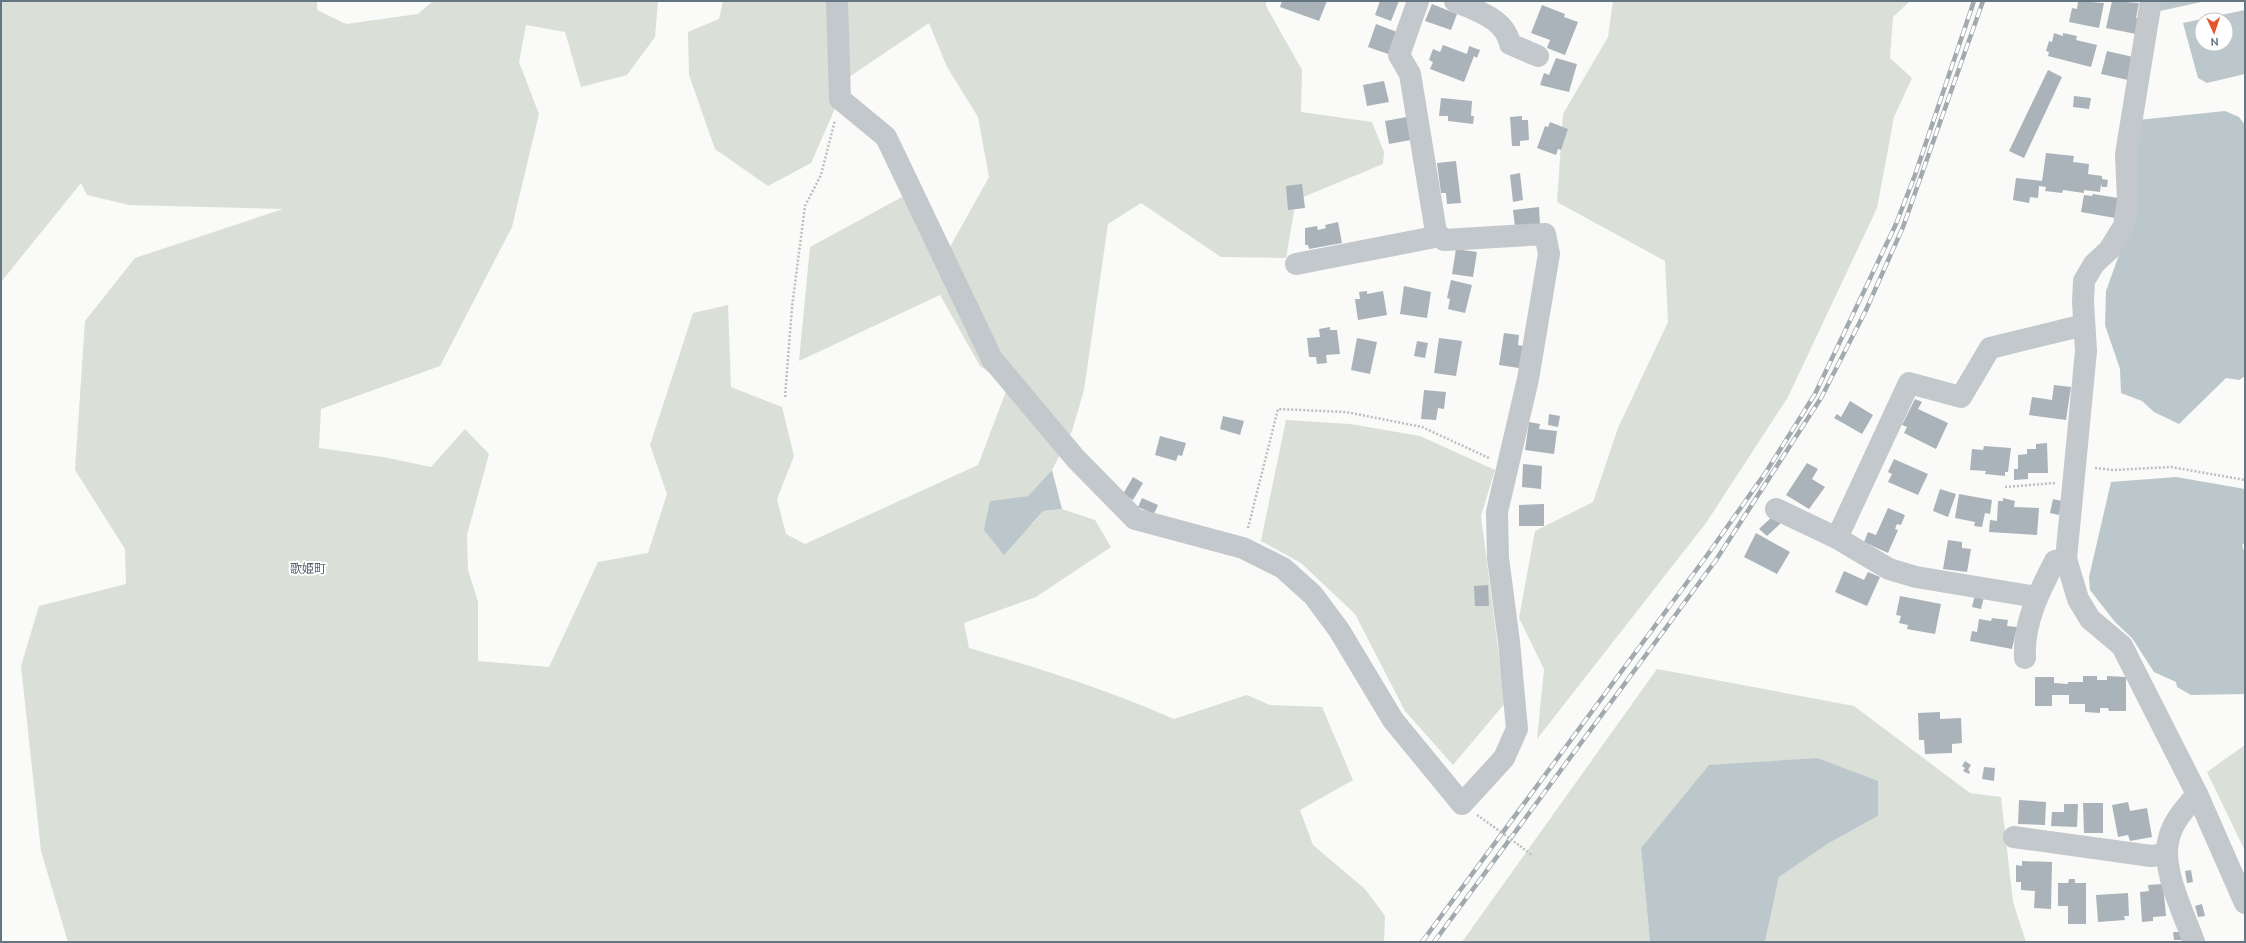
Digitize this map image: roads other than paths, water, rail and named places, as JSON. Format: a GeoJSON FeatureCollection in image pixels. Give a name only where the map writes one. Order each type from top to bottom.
{"type":"FeatureCollection","features":[{"type":"Feature","properties":{"kind":"street"},"geometry":{"type":"LineString","coordinates":[[837,1],[840,99],[886,137],[992,359],[1076,459],[1135,520],[1243,548],[1282,568],[1313,595],[1339,630],[1393,720],[1462,804],[1504,758],[1517,729],[1498,558],[1497,512],[1509,467],[1528,379],[1549,254],[1545,234],[1444,240],[1436,232],[1410,74],[1399,55],[1418,1]]}},
{"type":"Feature","properties":{"kind":"street"},"geometry":{"type":"LineString","coordinates":[[1455,1],[1498,21],[1508,34],[1510,44],[1538,56]]}},
{"type":"Feature","properties":{"kind":"street"},"geometry":{"type":"LineString","coordinates":[[2151,1],[2126,154],[2128,200],[2124,226],[2109,250],[2094,264],[2084,281],[2083,302],[2086,351],[2076,474],[2066,559],[2078,599],[2090,619],[2122,646],[2197,794],[2245,903]]}},
{"type":"Feature","properties":{"kind":"street"},"geometry":{"type":"LineString","coordinates":[[1296,264],[1440,236]]}},
{"type":"Feature","properties":{"kind":"street"},"geometry":{"type":"LineString","coordinates":[[1837,538],[1909,383],[1961,397],[1990,348],[2084,325]]}},
{"type":"Feature","properties":{"kind":"street"},"geometry":{"type":"LineString","coordinates":[[1776,509],[1837,538],[1889,569],[1916,577],[2036,597]]}},
{"type":"Feature","properties":{"kind":"street"},"geometry":{"type":"LineString","coordinates":[[2025,658],[2024,642],[2036,597],[2055,561],[2066,559]]}},
{"type":"Feature","properties":{"kind":"street"},"geometry":{"type":"LineString","coordinates":[[2194,942],[2169,870],[2167,854],[2168,838],[2177,818],[2197,794]]}},
{"type":"Feature","properties":{"kind":"street"},"geometry":{"type":"LineString","coordinates":[[2014,837],[2151,856],[2167,854]]}},
{"type":"Feature","properties":{"kind":"railway"},"geometry":{"type":"LineString","coordinates":[[1422,942],[1708,554],[1766,472],[1815,394],[1896,224],[1915,175],[1974,1]]}},
{"type":"Feature","properties":{"kind":"railway"},"geometry":{"type":"LineString","coordinates":[[1434,942],[1716,560],[1821,398],[1866,310],[1903,227],[1983,1]]}},
{"type":"Feature","properties":{"kind":"district","name":"歌姫町"},"geometry":{"type":"Point","coordinates":[308,569]}}]}
